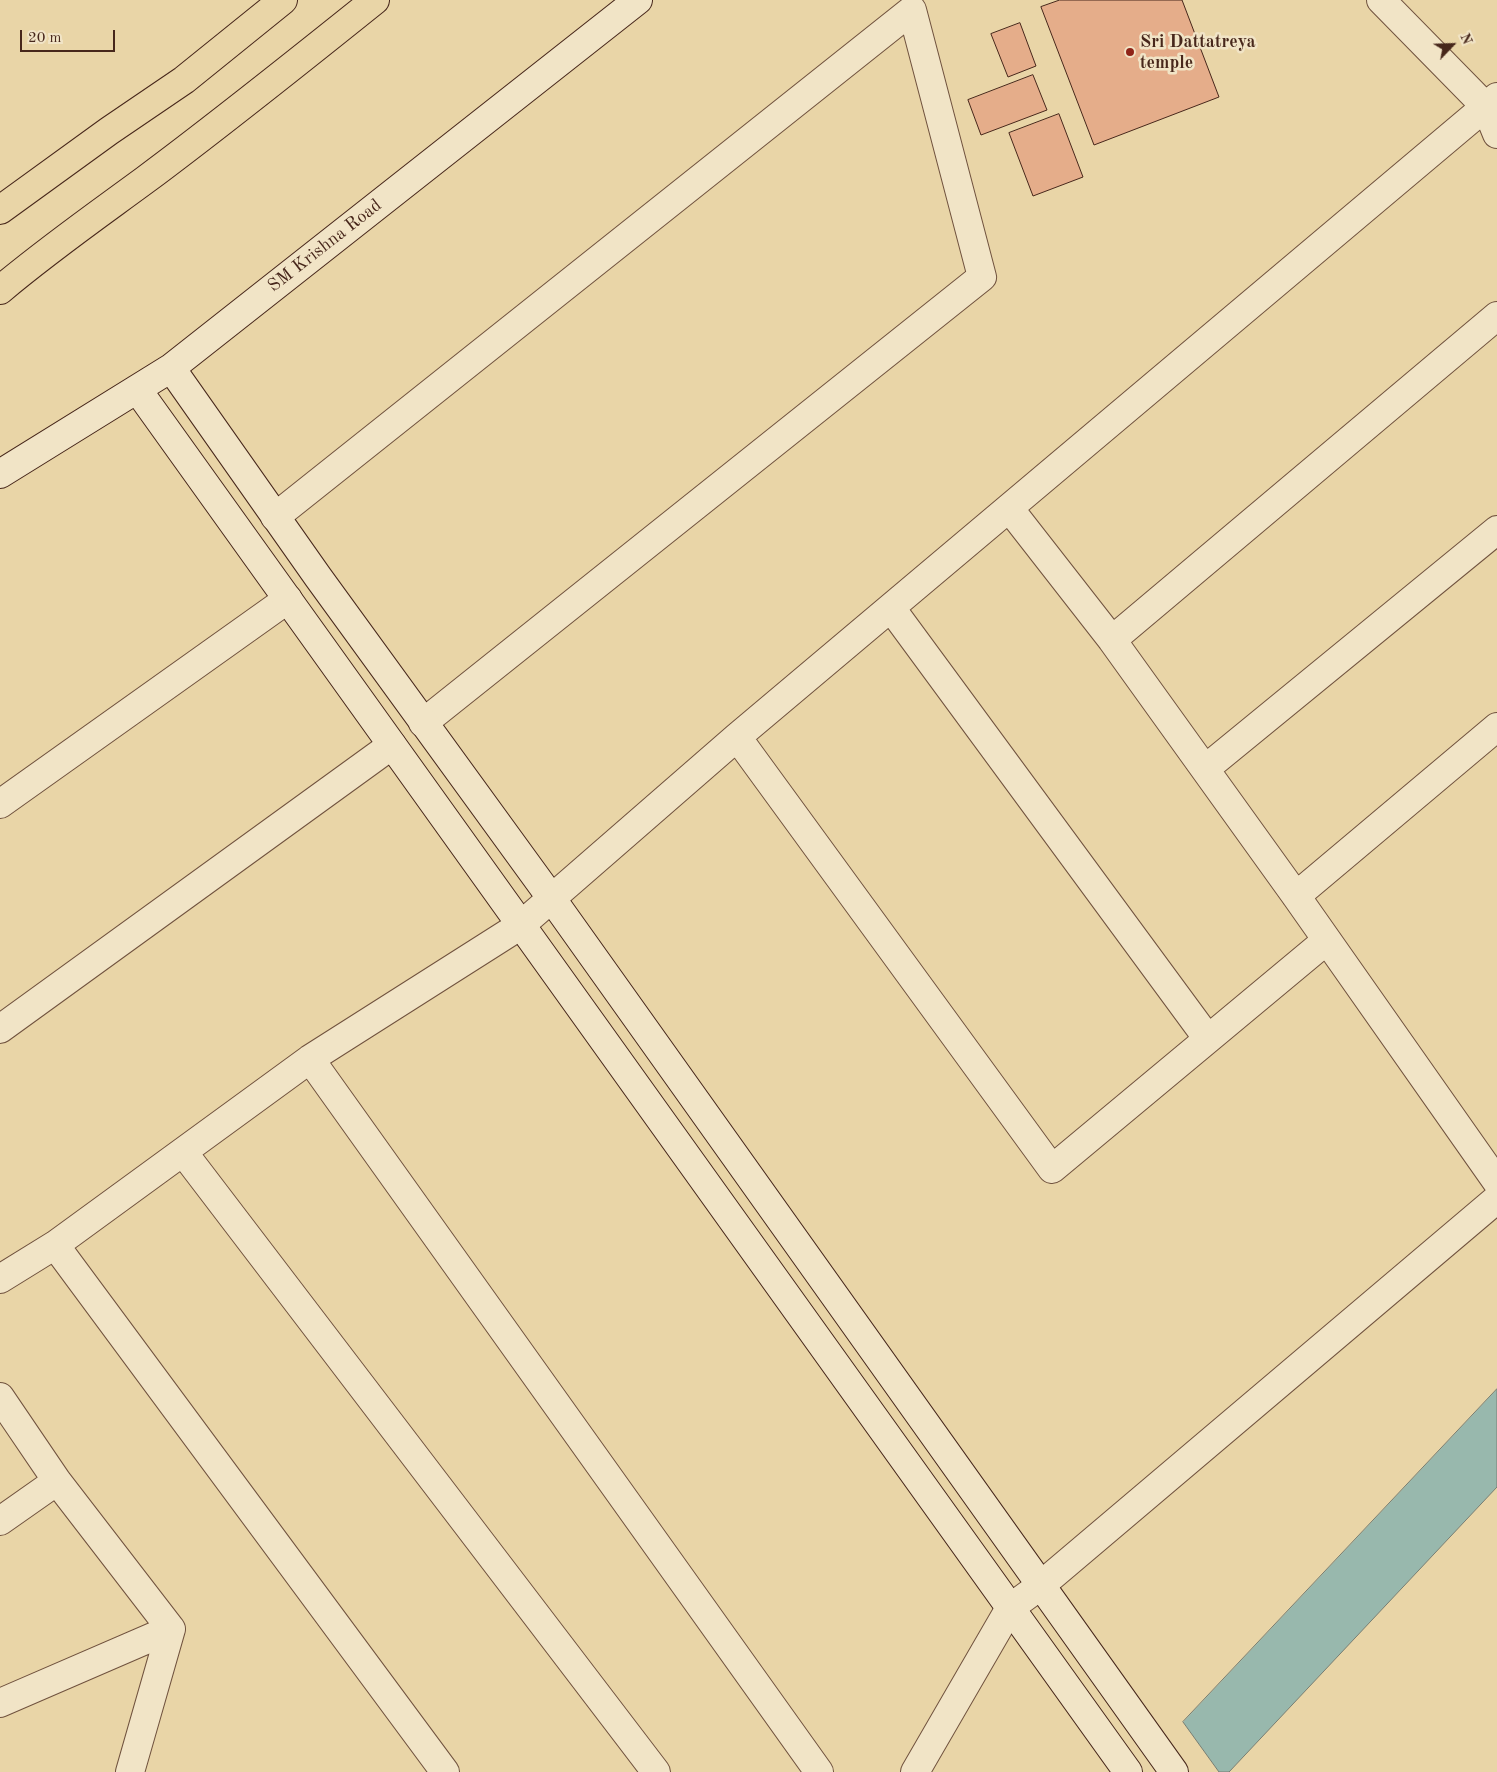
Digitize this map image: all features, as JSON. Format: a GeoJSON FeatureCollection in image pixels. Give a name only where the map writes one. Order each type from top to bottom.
{"type":"FeatureCollection","features":[{"type":"Feature","properties":{"kind":"highway"},"geometry":{"type":"LineString","coordinates":[[0,210],[109,131],[184,80],[283,0]]}},
{"type":"Feature","properties":{"kind":"highway"},"geometry":{"type":"LineString","coordinates":[[0,290],[35,261],[146,179],[376,0]]}},
{"type":"Feature","properties":{"kind":"street","name":"SM Krishna Road"},"geometry":{"type":"LineString","coordinates":[[0,474],[171,368],[638,0]]}},
{"type":"Feature","properties":{"kind":"street"},"geometry":{"type":"LineString","coordinates":[[1380,0],[1491,102],[1497,134]]}},
{"type":"Feature","properties":{"kind":"street"},"geometry":{"type":"LineString","coordinates":[[275,517],[912,10],[982,276],[423,723]]}},
{"type":"Feature","properties":{"kind":"street"},"geometry":{"type":"LineString","coordinates":[[0,1279],[56,1245],[310,1059],[521,926],[738,737],[1491,102]]}},
{"type":"Feature","properties":{"kind":"street"},"geometry":{"type":"LineString","coordinates":[[1112,640],[1497,316]]}},
{"type":"Feature","properties":{"kind":"street"},"geometry":{"type":"LineString","coordinates":[[171,368],[275,517],[552,899],[1174,1772]]}},
{"type":"Feature","properties":{"kind":"street"},"geometry":{"type":"LineString","coordinates":[[137,389],[1128,1772]]}},
{"type":"Feature","properties":{"kind":"street"},"geometry":{"type":"LineString","coordinates":[[1009,508],[1112,640],[1296,896],[1497,1182]]}},
{"type":"Feature","properties":{"kind":"street"},"geometry":{"type":"LineString","coordinates":[[1205,769],[1497,530]]}},
{"type":"Feature","properties":{"kind":"street"},"geometry":{"type":"LineString","coordinates":[[0,804],[288,599]]}},
{"type":"Feature","properties":{"kind":"street"},"geometry":{"type":"LineString","coordinates":[[890,608],[1208,1039]]}},
{"type":"Feature","properties":{"kind":"street"},"geometry":{"type":"LineString","coordinates":[[1296,896],[1497,727]]}},
{"type":"Feature","properties":{"kind":"street"},"geometry":{"type":"LineString","coordinates":[[738,737],[1052,1169],[1327,940]]}},
{"type":"Feature","properties":{"kind":"street"},"geometry":{"type":"LineString","coordinates":[[0,1029],[392,746]]}},
{"type":"Feature","properties":{"kind":"street"},"geometry":{"type":"LineString","coordinates":[[310,1059],[819,1772]]}},
{"type":"Feature","properties":{"kind":"street"},"geometry":{"type":"LineString","coordinates":[[183,1152],[656,1772]]}},
{"type":"Feature","properties":{"kind":"street"},"geometry":{"type":"LineString","coordinates":[[915,1772],[1010,1608],[1040,1586],[1497,1199]]}},
{"type":"Feature","properties":{"kind":"street"},"geometry":{"type":"LineString","coordinates":[[56,1245],[445,1772]]}},
{"type":"Feature","properties":{"kind":"street"},"geometry":{"type":"LineString","coordinates":[[0,1398],[57,1481],[170,1629]]}},
{"type":"Feature","properties":{"kind":"street"},"geometry":{"type":"LineString","coordinates":[[0,1521],[57,1481]]}},
{"type":"Feature","properties":{"kind":"street"},"geometry":{"type":"LineString","coordinates":[[0,1703],[170,1629]]}},
{"type":"Feature","properties":{"kind":"street"},"geometry":{"type":"LineString","coordinates":[[130,1772],[170,1629]]}},
{"type":"Feature","properties":{"kind":"water"},"geometry":{"type":"Polygon","coordinates":[[[1497,1389],[1497,1487],[1229,1772],[1219,1772],[1183,1722],[1497,1389]]]}},
{"type":"Feature","properties":{"kind":"building","name":"Sri Dattatreya temple"},"geometry":{"type":"Polygon","coordinates":[[[1060,0],[1182,0],[1219,97],[1094,145],[1041,7],[1060,0]]]}},
{"type":"Feature","properties":{"kind":"building"},"geometry":{"type":"Polygon","coordinates":[[[1020,23],[1036,66],[1008,77],[991,34],[1020,23]]]}},
{"type":"Feature","properties":{"kind":"building"},"geometry":{"type":"Polygon","coordinates":[[[1033,75],[1047,110],[981,135],[968,100],[1033,75]]]}},
{"type":"Feature","properties":{"kind":"building"},"geometry":{"type":"Polygon","coordinates":[[[1059,114],[1083,177],[1033,196],[1009,133],[1059,114]]]}},
{"type":"Feature","properties":{"kind":"place","name":"Sri Dattatreya temple"},"geometry":{"type":"Point","coordinates":[1130,52]}}]}
